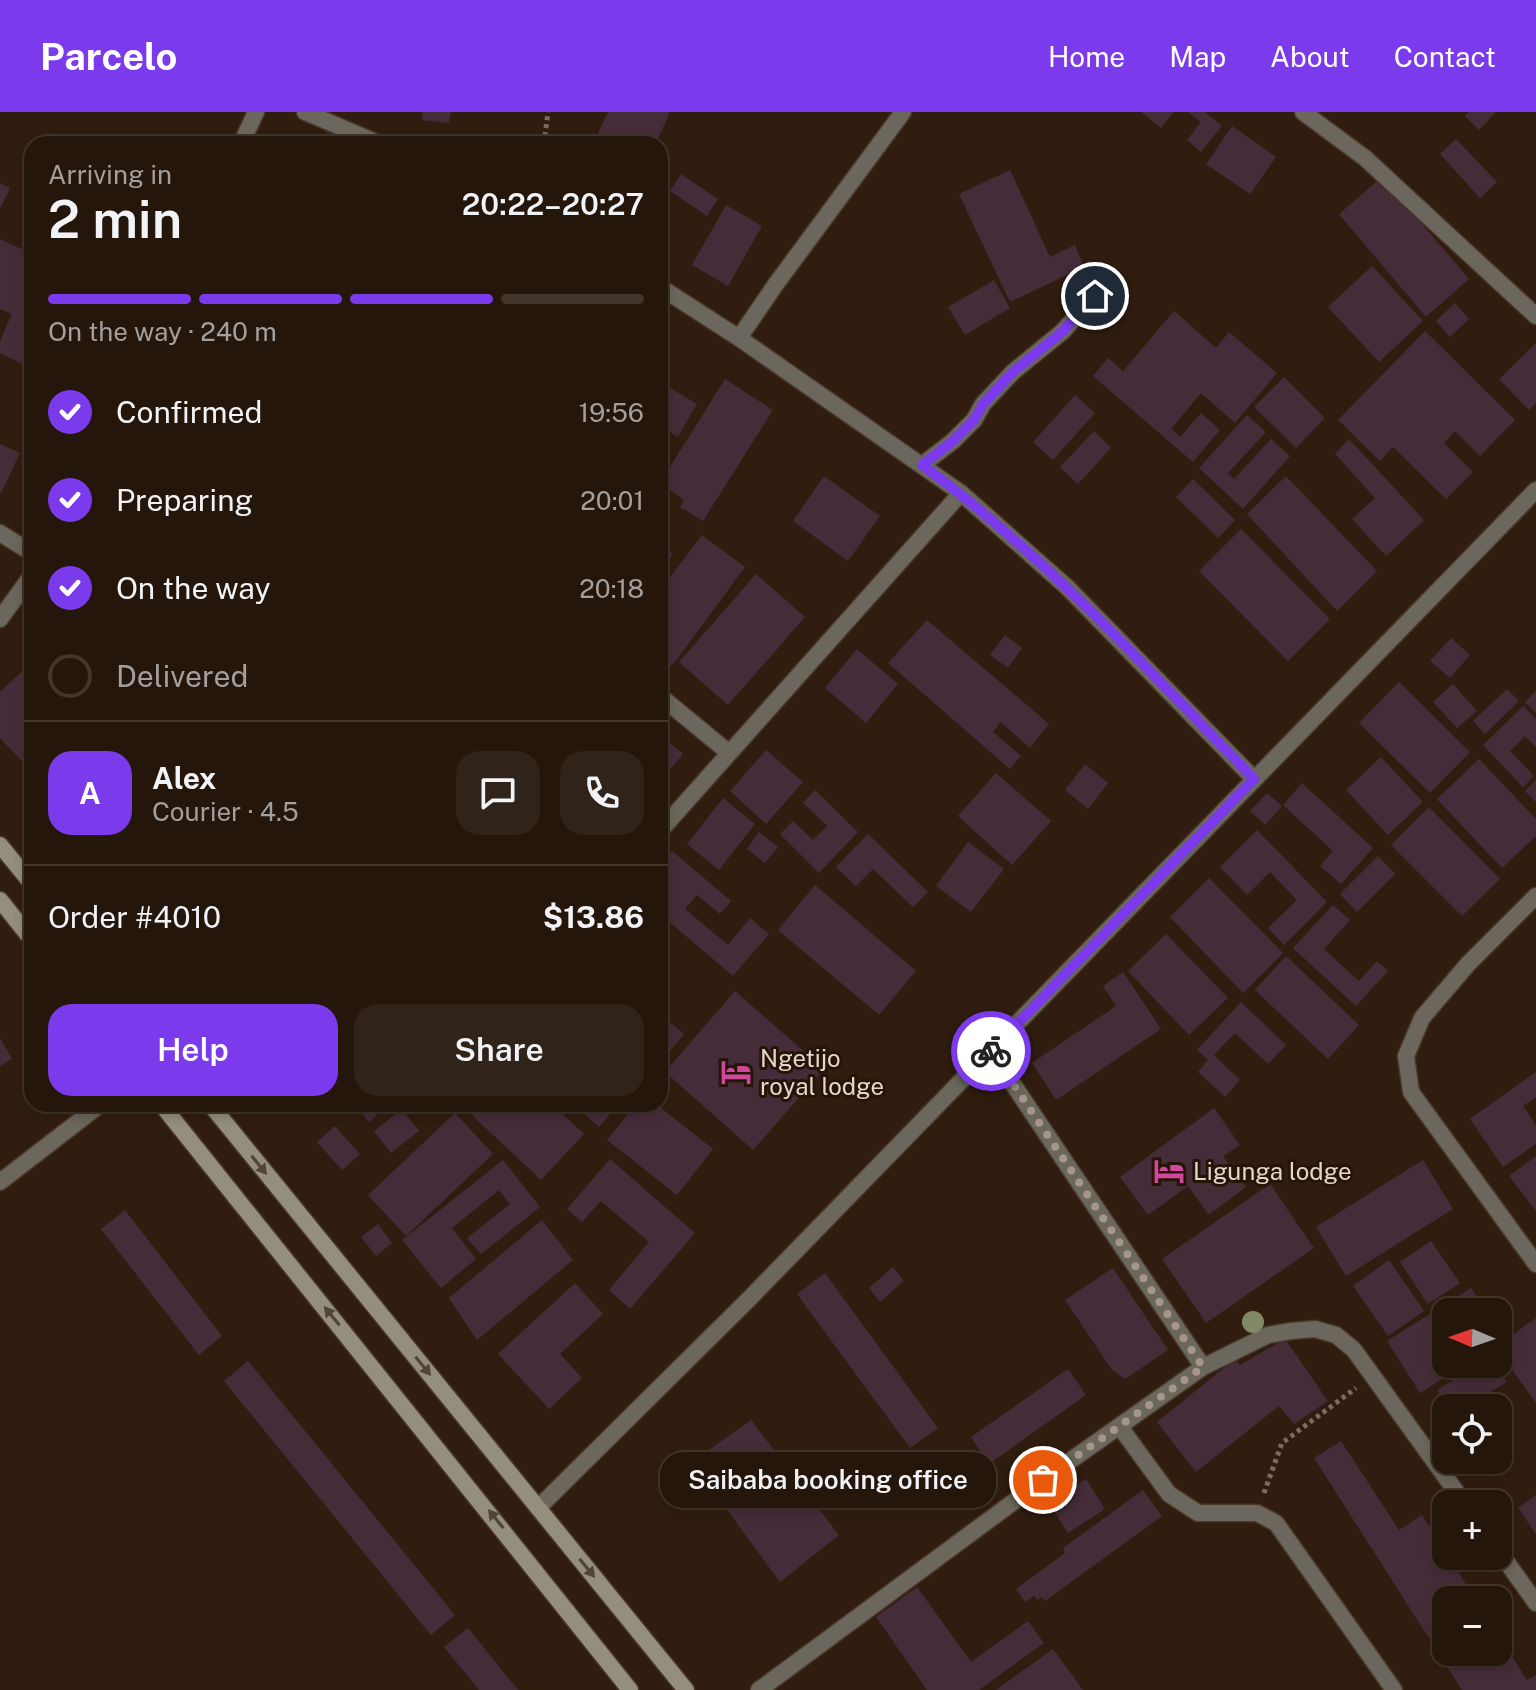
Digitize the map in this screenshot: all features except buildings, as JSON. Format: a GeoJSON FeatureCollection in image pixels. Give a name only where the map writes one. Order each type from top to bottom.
{"type":"FeatureCollection","features":[{"type":"Feature","properties":{"kind":"main road"},"geometry":{"type":"LineString","coordinates":[[0,845],[24,874]]}},
{"type":"Feature","properties":{"kind":"main road"},"geometry":{"type":"LineString","coordinates":[[2,906],[24,931]]}},
{"type":"Feature","properties":{"kind":"main road"},"geometry":{"type":"LineString","coordinates":[[167,1112],[630,1690]]}},
{"type":"Feature","properties":{"kind":"main road"},"geometry":{"type":"LineString","coordinates":[[216,1112],[686,1690]]}},
{"type":"Feature","properties":{"kind":"street"},"geometry":{"type":"LineString","coordinates":[[245,136],[256,112]]}},
{"type":"Feature","properties":{"kind":"street"},"geometry":{"type":"LineString","coordinates":[[305,112],[361,136]]}},
{"type":"Feature","properties":{"kind":"street"},"geometry":{"type":"LineString","coordinates":[[739,338],[903,112]]}},
{"type":"Feature","properties":{"kind":"street"},"geometry":{"type":"LineString","coordinates":[[1303,112],[1365,158],[1536,316]]}},
{"type":"Feature","properties":{"kind":"street"},"geometry":{"type":"LineString","coordinates":[[668,292],[961,493],[1068,588],[1254,779]]}},
{"type":"Feature","properties":{"kind":"street"},"geometry":{"type":"LineString","coordinates":[[922,465],[953,441],[1013,372],[1062,332],[1095,296]]}},
{"type":"Feature","properties":{"kind":"street"},"geometry":{"type":"LineString","coordinates":[[538,1508],[634,1416],[1536,490]]}},
{"type":"Feature","properties":{"kind":"street"},"geometry":{"type":"LineString","coordinates":[[668,822],[961,493]]}},
{"type":"Feature","properties":{"kind":"street"},"geometry":{"type":"LineString","coordinates":[[0,533],[24,548]]}},
{"type":"Feature","properties":{"kind":"street"},"geometry":{"type":"LineString","coordinates":[[0,619],[24,586]]}},
{"type":"Feature","properties":{"kind":"street"},"geometry":{"type":"LineString","coordinates":[[668,703],[728,752]]}},
{"type":"Feature","properties":{"kind":"street"},"geometry":{"type":"LineString","coordinates":[[1536,896],[1468,964],[1422,1018],[1406,1056],[1411,1092],[1536,1264]]}},
{"type":"Feature","properties":{"kind":"street"},"geometry":{"type":"LineString","coordinates":[[990,1050],[1203,1367]]}},
{"type":"Feature","properties":{"kind":"street"},"geometry":{"type":"LineString","coordinates":[[0,1182],[91,1112]]}},
{"type":"Feature","properties":{"kind":"street"},"geometry":{"type":"LineString","coordinates":[[759,1690],[1043,1480],[1203,1367],[1268,1335],[1315,1329],[1336,1335],[1354,1350],[1455,1490]]}},
{"type":"Feature","properties":{"kind":"street"},"geometry":{"type":"LineString","coordinates":[[1120,1427],[1169,1494],[1198,1513],[1257,1513],[1276,1523],[1394,1690]]}},
{"type":"Feature","properties":{"kind":"street"},"geometry":{"type":"LineString","coordinates":[[1512,1570],[1536,1603]]}},
{"type":"Feature","properties":{"kind":"path"},"geometry":{"type":"LineString","coordinates":[[545,136],[548,112]]}},
{"type":"Feature","properties":{"kind":"path"},"geometry":{"type":"LineString","coordinates":[[1257,1513],[1282,1443],[1373,1375]]}},
{"type":"Feature","properties":{"kind":"way so far"},"geometry":{"type":"LineString","coordinates":[[991,1051],[1203,1367],[1043,1480]]}},
{"type":"Feature","properties":{"kind":"place","name":"Ngetijo royal lodge"},"geometry":{"type":"Point","coordinates":[736,1072]}},
{"type":"Feature","properties":{"kind":"place","name":"Ligunga lodge"},"geometry":{"type":"Point","coordinates":[1169,1171]}},
{"type":"Feature","properties":{"kind":"place","name":"Saibaba booking office"},"geometry":{"type":"Point","coordinates":[1043,1480]}},
{"type":"Feature","properties":{"kind":"route"},"geometry":{"type":"LineString","coordinates":[[991,1051],[1254,779],[1068,588],[961,493],[922,465],[953,441],[1013,372],[1062,332],[1095,296]]}}]}
